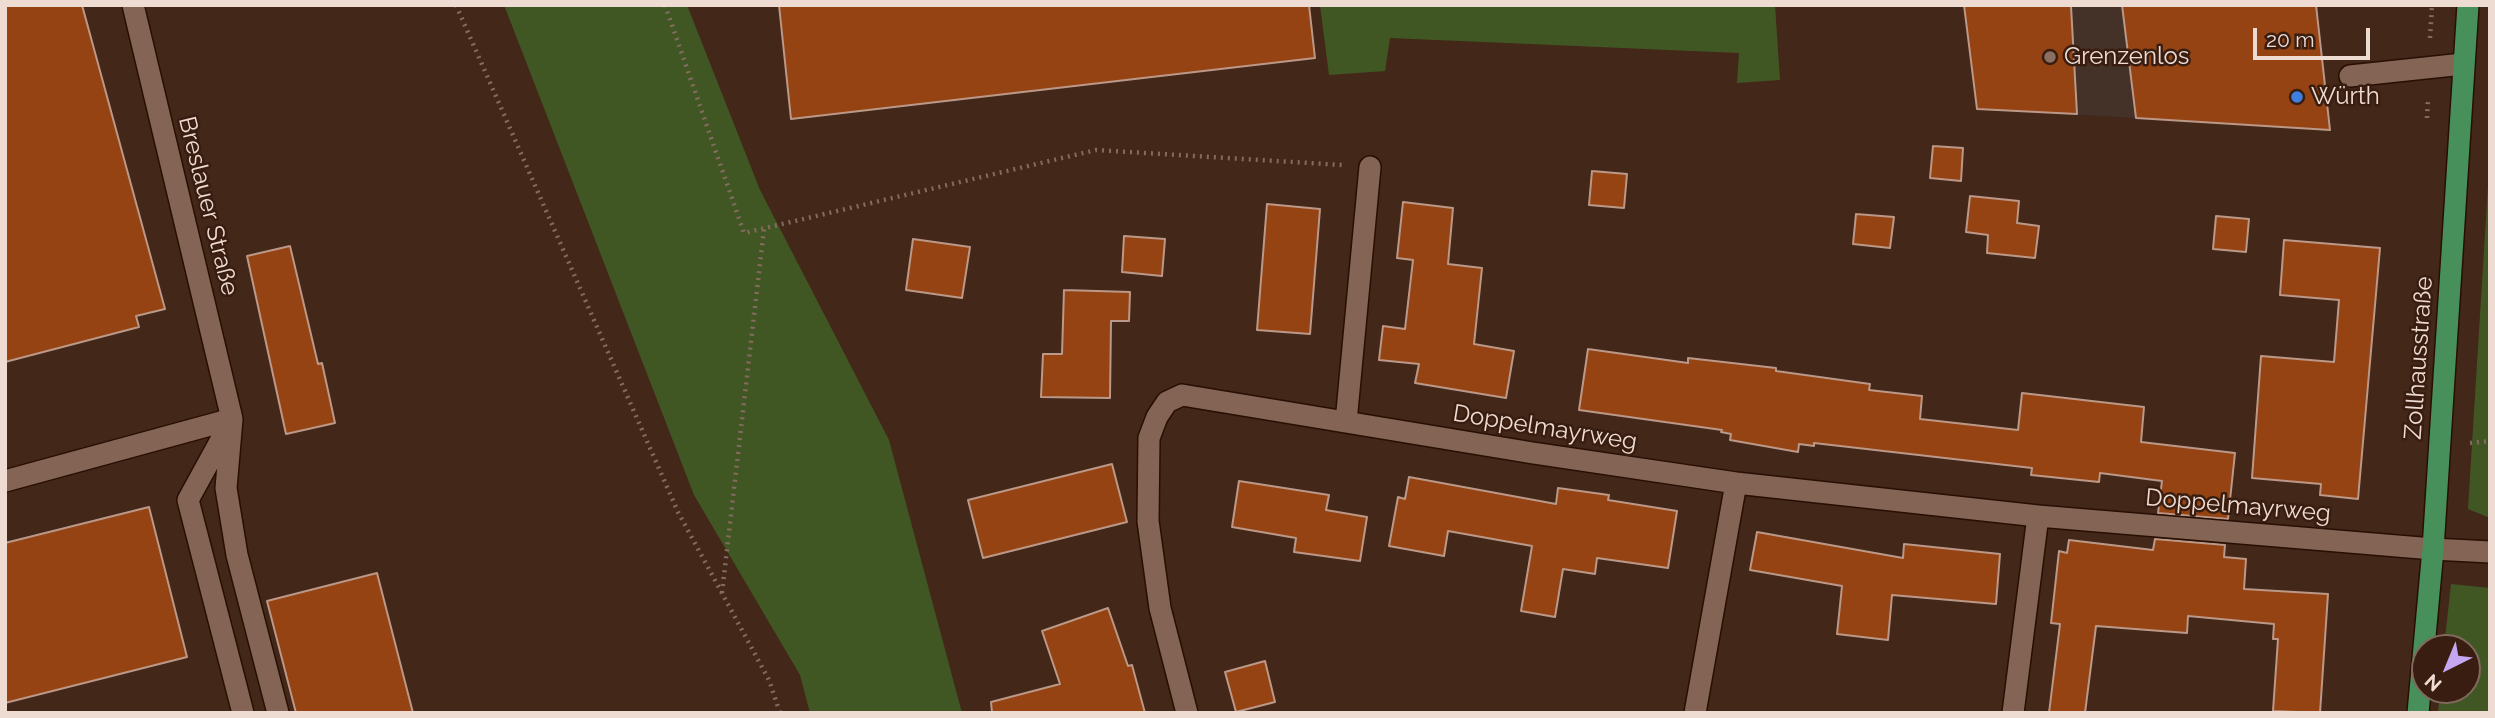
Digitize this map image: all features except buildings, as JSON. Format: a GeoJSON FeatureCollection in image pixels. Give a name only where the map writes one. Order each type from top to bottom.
{"type":"FeatureCollection","features":[{"type":"Feature","properties":{"kind":"main road","name":"Zollhausstraße"},"geometry":{"type":"LineString","coordinates":[[2418,713],[2433,549],[2468,5]]}},
{"type":"Feature","properties":{"kind":"street","name":"Breslauer Straße"},"geometry":{"type":"LineString","coordinates":[[133,5],[232,419],[226,488],[237,555],[274,712]]}},
{"type":"Feature","properties":{"kind":"street"},"geometry":{"type":"LineString","coordinates":[[2350,76],[2463,64]]}},
{"type":"Feature","properties":{"kind":"street"},"geometry":{"type":"LineString","coordinates":[[1346,422],[1370,167]]}},
{"type":"Feature","properties":{"kind":"street","name":"Doppelmayrweg"},"geometry":{"type":"LineString","coordinates":[[1187,713],[1160,608],[1148,521],[1149,438],[1157,417],[1167,402],[1182,395],[1736,483],[2038,516],[2490,552]]}},
{"type":"Feature","properties":{"kind":"street"},"geometry":{"type":"LineString","coordinates":[[5,481],[232,419]]}},
{"type":"Feature","properties":{"kind":"street"},"geometry":{"type":"LineString","coordinates":[[232,419],[188,500],[243,713]]}},
{"type":"Feature","properties":{"kind":"street"},"geometry":{"type":"LineString","coordinates":[[1695,713],[1736,483]]}},
{"type":"Feature","properties":{"kind":"street"},"geometry":{"type":"LineString","coordinates":[[2013,713],[2038,516]]}},
{"type":"Feature","properties":{"kind":"path"},"geometry":{"type":"LineString","coordinates":[[456,5],[678,512],[769,680],[780,713]]}},
{"type":"Feature","properties":{"kind":"path"},"geometry":{"type":"LineString","coordinates":[[665,5],[744,233],[1096,150],[1370,167]]}},
{"type":"Feature","properties":{"kind":"path"},"geometry":{"type":"LineString","coordinates":[[722,593],[764,229]]}},
{"type":"Feature","properties":{"kind":"shaded area","name":"Grenzenlos"},"geometry":{"type":"Polygon","coordinates":[[[1964,5],[2122,5],[2136,118],[1977,109],[1964,5]]]}},
{"type":"Feature","properties":{"kind":"green space"},"geometry":{"type":"Polygon","coordinates":[[[504,5],[687,5],[760,190],[889,440],[962,713],[810,713],[800,675],[694,495],[504,5]]]}},
{"type":"Feature","properties":{"kind":"green space"},"geometry":{"type":"Polygon","coordinates":[[[1320,5],[1775,5],[1780,80],[1737,83],[1739,53],[1390,38],[1385,71],[1329,75],[1320,5]]]}},
{"type":"Feature","properties":{"kind":"green space"},"geometry":{"type":"Polygon","coordinates":[[[2490,153],[2490,518],[2468,509],[2490,153]]]}},
{"type":"Feature","properties":{"kind":"green space"},"geometry":{"type":"Polygon","coordinates":[[[2451,584],[2490,588],[2490,713],[2438,713],[2439,704],[2481,704],[2481,634],[2446,634],[2451,584]]]}},
{"type":"Feature","properties":{"kind":"place","name":"Grenzenlos"},"geometry":{"type":"Point","coordinates":[2050,57]}},
{"type":"Feature","properties":{"kind":"place","name":"Würth"},"geometry":{"type":"Point","coordinates":[2297,97]}}]}
